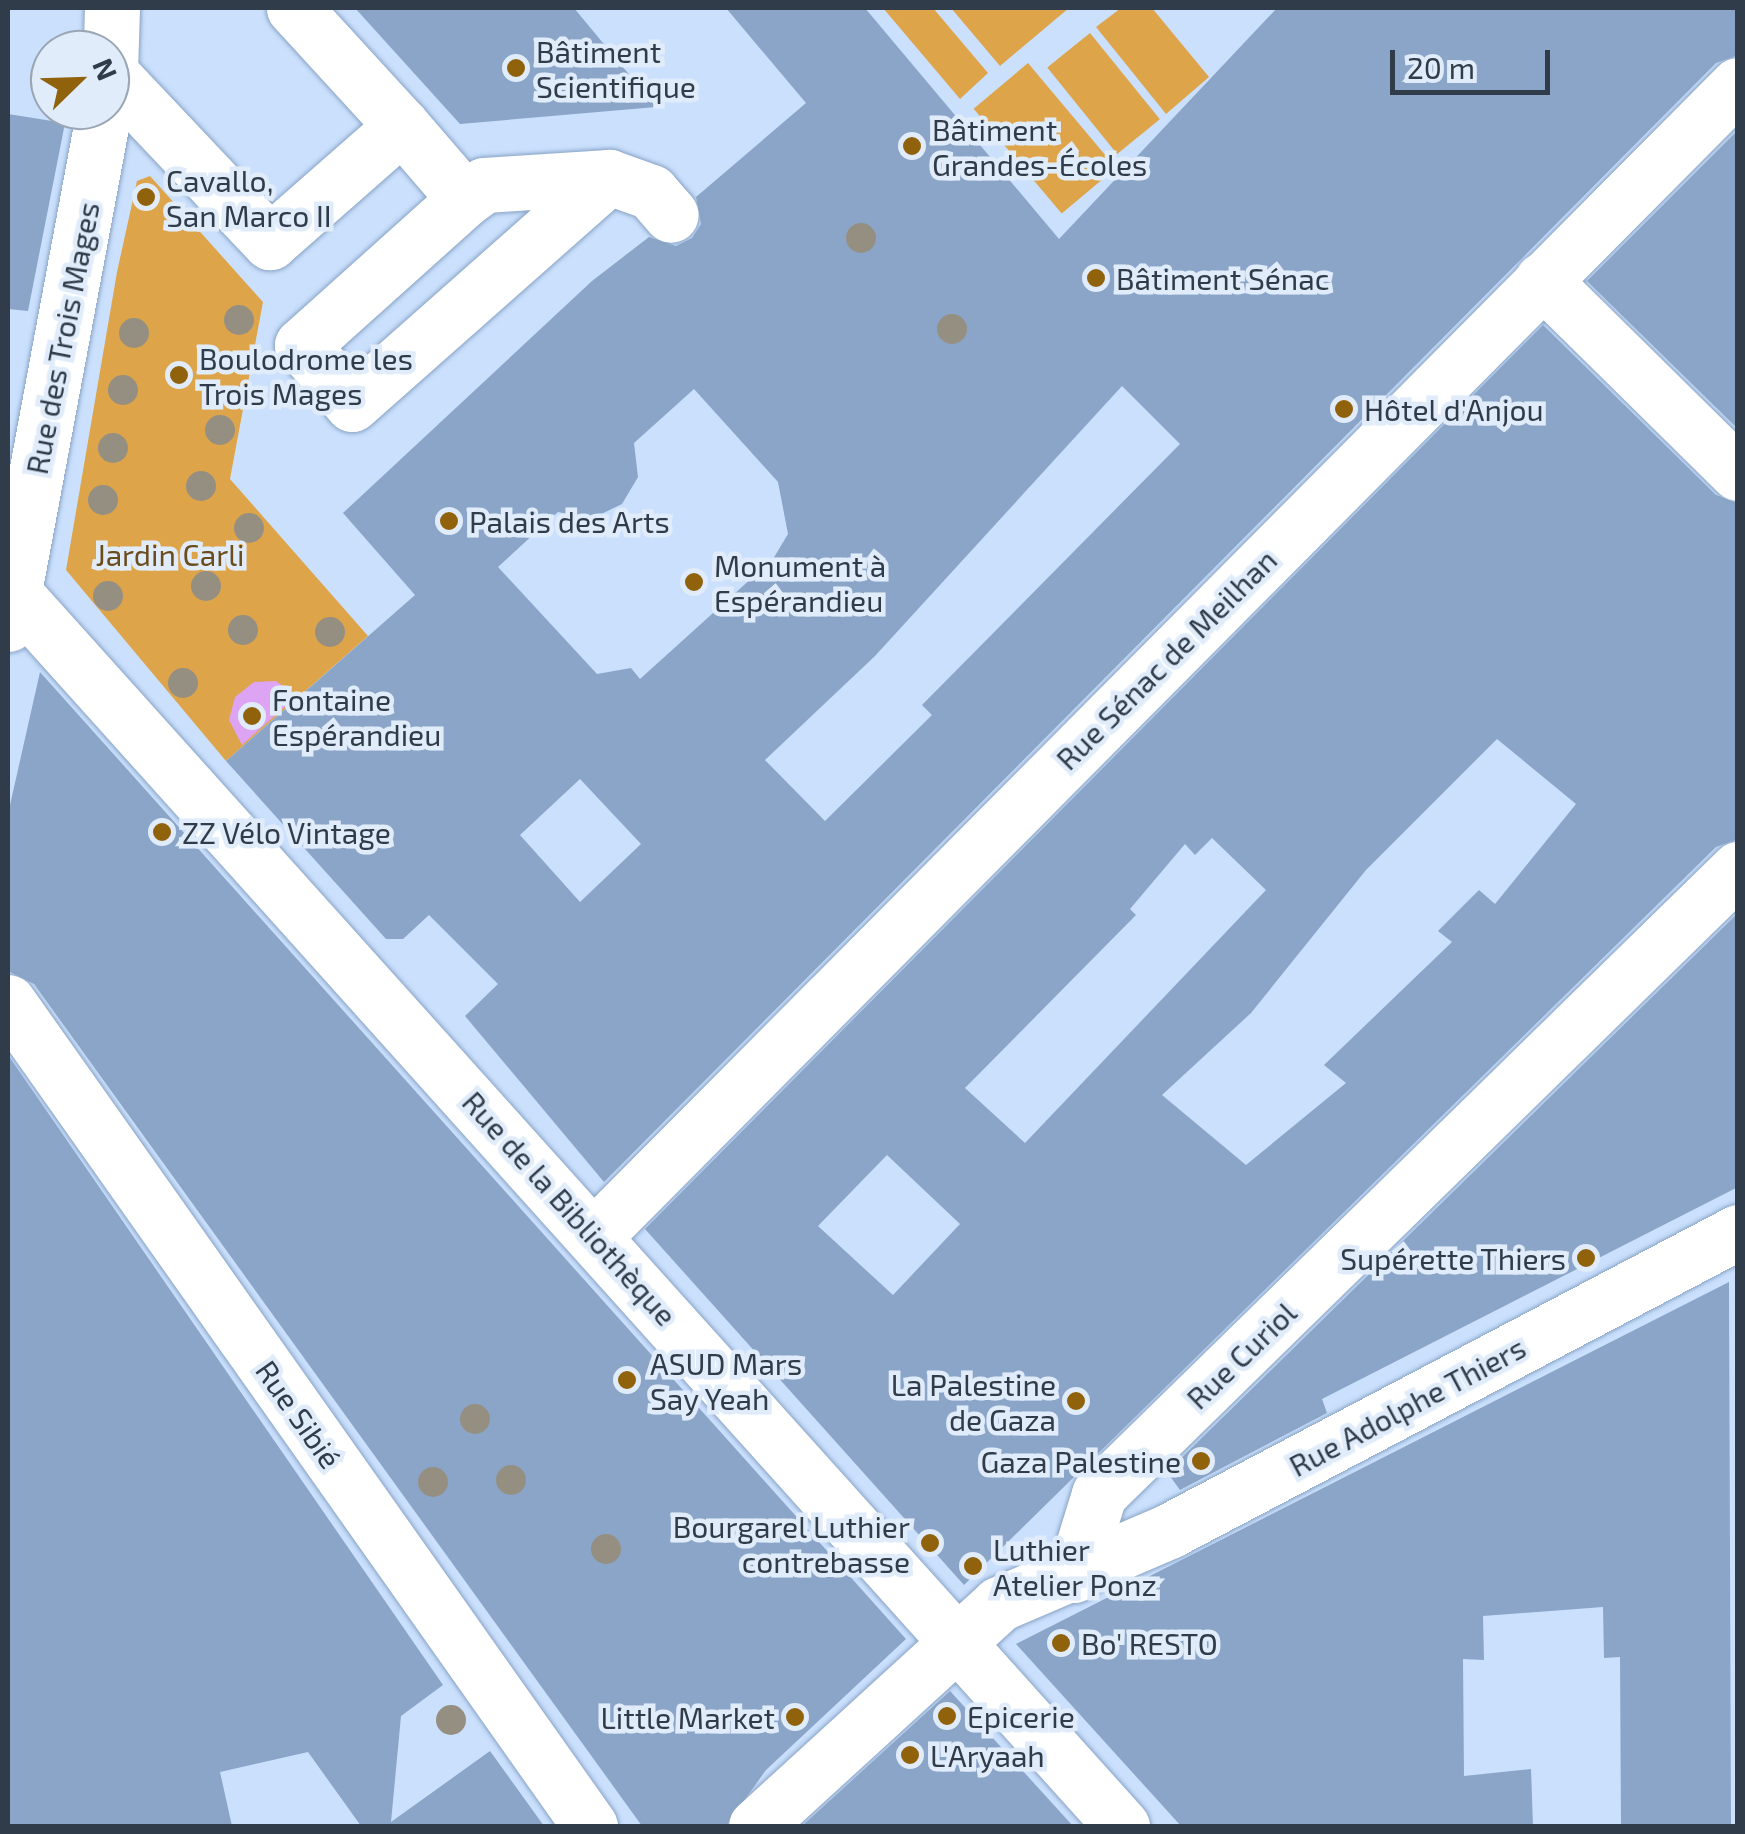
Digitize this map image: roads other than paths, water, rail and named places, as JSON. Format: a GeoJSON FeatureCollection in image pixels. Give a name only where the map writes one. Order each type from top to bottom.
{"type":"FeatureCollection","features":[{"type":"Feature","properties":{"kind":"street"},"geometry":{"type":"LineString","coordinates":[[294,8],[465,199]]}},
{"type":"Feature","properties":{"kind":"street","name":"Rue Sénac de Meilhan"},"geometry":{"type":"LineString","coordinates":[[596,1234],[1738,84]]}},
{"type":"Feature","properties":{"kind":"street"},"geometry":{"type":"LineString","coordinates":[[130,93],[270,242],[402,126]]}},
{"type":"Feature","properties":{"kind":"street","name":"Rue des Trois Mages"},"geometry":{"type":"LineString","coordinates":[[11,608],[100,130]]}},
{"type":"Feature","properties":{"kind":"street"},"geometry":{"type":"LineString","coordinates":[[609,176],[352,404],[302,345],[484,186],[609,176],[637,184],[672,215]]}},
{"type":"Feature","properties":{"kind":"street"},"geometry":{"type":"LineString","coordinates":[[1542,280],[1738,473]]}},
{"type":"Feature","properties":{"kind":"street","name":"Rue de la Bibliothèque"},"geometry":{"type":"LineString","coordinates":[[11,608],[596,1234],[1122,1826]]}},
{"type":"Feature","properties":{"kind":"street","name":"Rue Curiol"},"geometry":{"type":"LineString","coordinates":[[1074,1576],[1099,1494],[1738,869]]}},
{"type":"Feature","properties":{"kind":"street","name":"Rue Sibié"},"geometry":{"type":"LineString","coordinates":[[8,1002],[590,1826]]}},
{"type":"Feature","properties":{"kind":"street","name":"Rue Adolphe Thiers"},"geometry":{"type":"LineString","coordinates":[[1074,1576],[1738,1232]]}},
{"type":"Feature","properties":{"kind":"street"},"geometry":{"type":"LineString","coordinates":[[756,1826],[956,1636],[999,1604],[1074,1576]]}},
{"type":"Feature","properties":{"kind":"place","name":"Bâtiment Scientifique"},"geometry":{"type":"Point","coordinates":[516,68]}},
{"type":"Feature","properties":{"kind":"place","name":"Bâtiment Grandes-Écoles"},"geometry":{"type":"Point","coordinates":[912,146]}},
{"type":"Feature","properties":{"kind":"place","name":"Cavallo, San Marco II"},"geometry":{"type":"Point","coordinates":[146,197]}},
{"type":"Feature","properties":{"kind":"place","name":"Bâtiment Sénac"},"geometry":{"type":"Point","coordinates":[1096,278]}},
{"type":"Feature","properties":{"kind":"place","name":"Boulodrome les Trois Mages"},"geometry":{"type":"Point","coordinates":[179,375]}},
{"type":"Feature","properties":{"kind":"place","name":"Hôtel d'Anjou"},"geometry":{"type":"Point","coordinates":[1344,409]}},
{"type":"Feature","properties":{"kind":"place","name":"Palais des Arts"},"geometry":{"type":"Point","coordinates":[449,521]}},
{"type":"Feature","properties":{"kind":"place","name":"Monument à Espérandieu"},"geometry":{"type":"Point","coordinates":[694,582]}},
{"type":"Feature","properties":{"kind":"place","name":"Fontaine Espérandieu"},"geometry":{"type":"Point","coordinates":[252,716]}},
{"type":"Feature","properties":{"kind":"place","name":"ZZ Vélo Vintage"},"geometry":{"type":"Point","coordinates":[162,832]}},
{"type":"Feature","properties":{"kind":"place","name":"Supérette Thiers"},"geometry":{"type":"Point","coordinates":[1586,1258]}},
{"type":"Feature","properties":{"kind":"place","name":"ASUD Mars Say Yeah"},"geometry":{"type":"Point","coordinates":[627,1380]}},
{"type":"Feature","properties":{"kind":"place","name":"La Palestine de Gaza"},"geometry":{"type":"Point","coordinates":[1076,1401]}},
{"type":"Feature","properties":{"kind":"place","name":"Gaza Palestine"},"geometry":{"type":"Point","coordinates":[1201,1461]}},
{"type":"Feature","properties":{"kind":"place","name":"Bourgarel Luthier contrebasse"},"geometry":{"type":"Point","coordinates":[930,1543]}},
{"type":"Feature","properties":{"kind":"place","name":"Luthier Atelier Ponz"},"geometry":{"type":"Point","coordinates":[973,1566]}},
{"type":"Feature","properties":{"kind":"place","name":"Bo' RESTO"},"geometry":{"type":"Point","coordinates":[1061,1643]}},
{"type":"Feature","properties":{"kind":"place","name":"Epicerie"},"geometry":{"type":"Point","coordinates":[947,1716]}},
{"type":"Feature","properties":{"kind":"place","name":"Little Market"},"geometry":{"type":"Point","coordinates":[795,1717]}},
{"type":"Feature","properties":{"kind":"place","name":"L'Aryaah"},"geometry":{"type":"Point","coordinates":[910,1755]}},
{"type":"Feature","properties":{"kind":"park label","name":"Jardin Carli"},"geometry":{"type":"Point","coordinates":[170,554]}}]}
